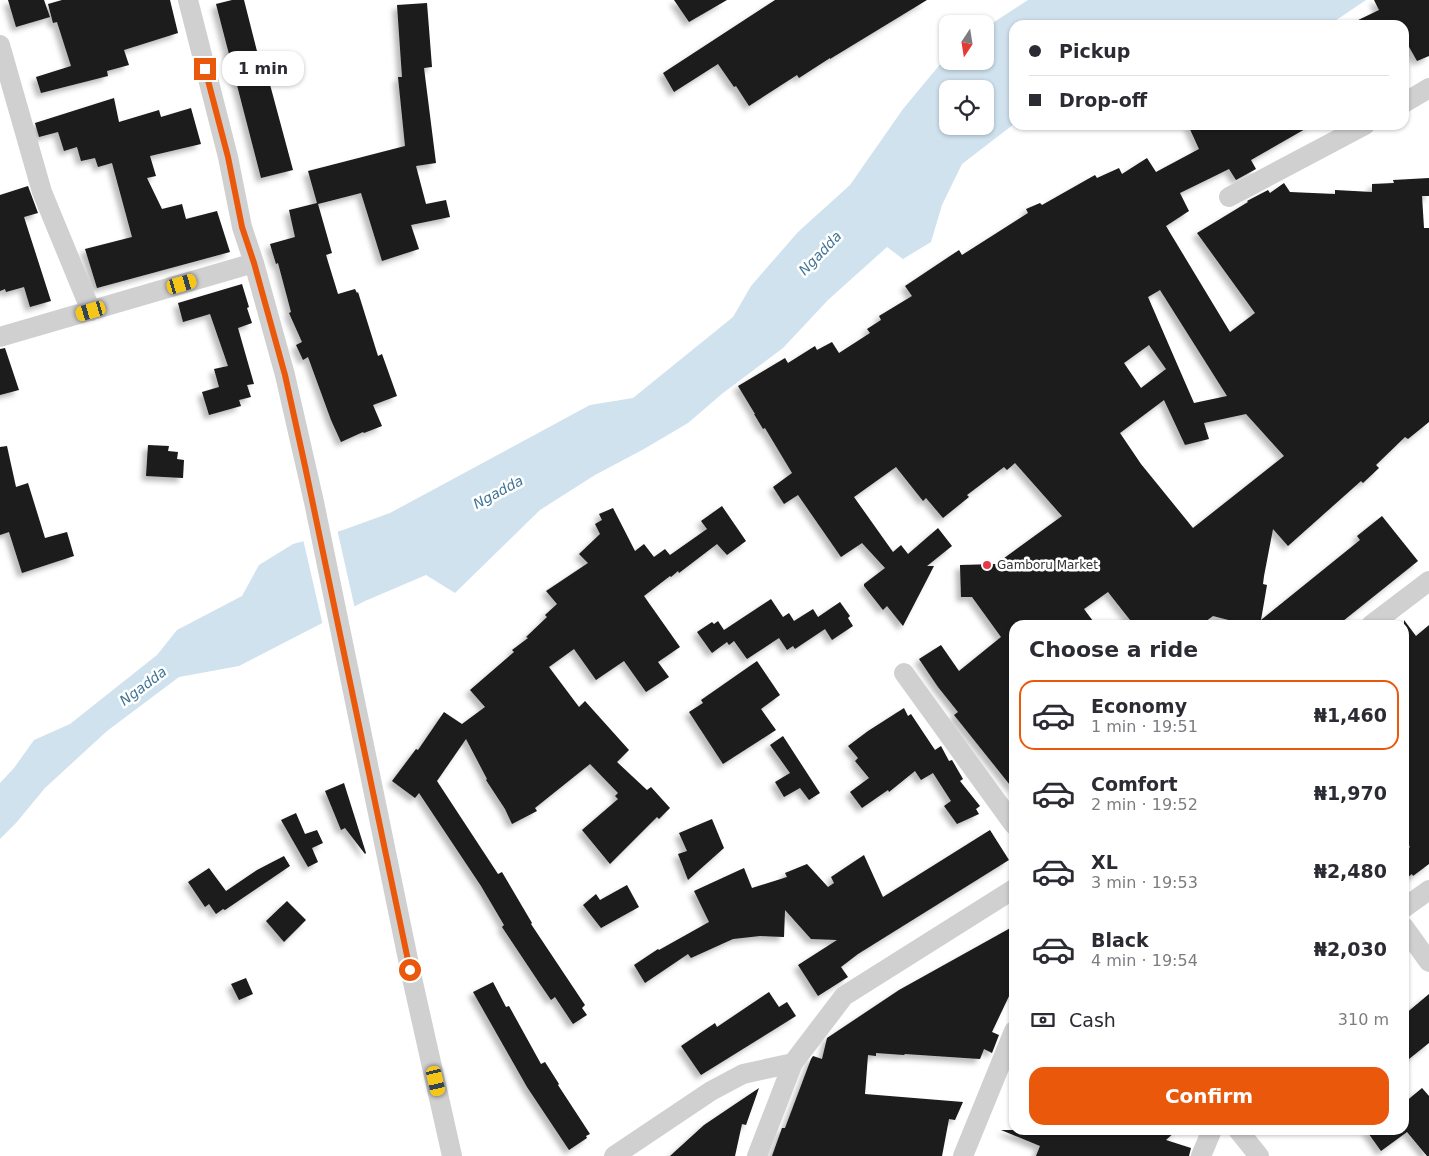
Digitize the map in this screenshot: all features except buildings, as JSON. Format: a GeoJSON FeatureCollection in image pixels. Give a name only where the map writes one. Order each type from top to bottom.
{"type":"FeatureCollection","features":[{"type":"Feature","properties":{"kind":"street"},"geometry":{"type":"LineString","coordinates":[[188,0],[228,157],[242,227],[285,375],[314,502],[410,970],[452,1156]]}},
{"type":"Feature","properties":{"kind":"street"},"geometry":{"type":"LineString","coordinates":[[0,45],[42,192],[91,311]]}},
{"type":"Feature","properties":{"kind":"street"},"geometry":{"type":"LineString","coordinates":[[1409,100],[1429,88]]}},
{"type":"Feature","properties":{"kind":"street"},"geometry":{"type":"LineString","coordinates":[[1229,197],[1356,130]]}},
{"type":"Feature","properties":{"kind":"street"},"geometry":{"type":"LineString","coordinates":[[0,337],[254,263]]}},
{"type":"Feature","properties":{"kind":"street"},"geometry":{"type":"LineString","coordinates":[[1378,620],[1429,581]]}},
{"type":"Feature","properties":{"kind":"street"},"geometry":{"type":"LineString","coordinates":[[904,673],[1009,819]]}},
{"type":"Feature","properties":{"kind":"street"},"geometry":{"type":"LineString","coordinates":[[1409,904],[1429,890]]}},
{"type":"Feature","properties":{"kind":"street"},"geometry":{"type":"LineString","coordinates":[[758,1156],[793,1062],[844,996],[1009,892]]}},
{"type":"Feature","properties":{"kind":"street"},"geometry":{"type":"LineString","coordinates":[[1409,934],[1429,962]]}},
{"type":"Feature","properties":{"kind":"street"},"geometry":{"type":"LineString","coordinates":[[963,1156],[1009,1043]]}},
{"type":"Feature","properties":{"kind":"street"},"geometry":{"type":"LineString","coordinates":[[614,1156],[712,1091],[744,1074],[793,1062]]}},
{"type":"Feature","properties":{"kind":"street"},"geometry":{"type":"LineString","coordinates":[[1201,1156],[1210,1135]]}},
{"type":"Feature","properties":{"kind":"street"},"geometry":{"type":"LineString","coordinates":[[1242,1135],[1259,1156]]}},
{"type":"Feature","properties":{"kind":"water","name":"Ngadda"},"geometry":{"type":"Polygon","coordinates":[[[1028,0],[1366,0],[1336,20],[1009,20],[1009,128],[962,164],[942,205],[931,242],[903,259],[887,247],[828,300],[783,348],[723,393],[688,423],[595,475],[540,510],[455,593],[426,575],[365,601],[239,666],[179,677],[107,731],[45,788],[0,839],[0,783],[14,768],[34,740],[70,724],[157,655],[177,630],[242,596],[259,565],[293,544],[343,530],[390,513],[590,405],[633,398],[733,317],[751,286],[798,232],[850,185],[903,109],[939,66],[939,70],[994,70],[994,22],[1028,0]]]}},
{"type":"Feature","properties":{"kind":"pier"},"geometry":{"type":"Polygon","coordinates":[[[337,529],[355,609],[323,626],[303,539],[337,529]]]}},
{"type":"Feature","properties":{"kind":"place","name":"Gamboru Market"},"geometry":{"type":"Point","coordinates":[987,565]}},
{"type":"Feature","properties":{"kind":"route"},"geometry":{"type":"LineString","coordinates":[[205,69],[228,157],[242,227],[285,375],[321,538],[410,970]]}}]}
